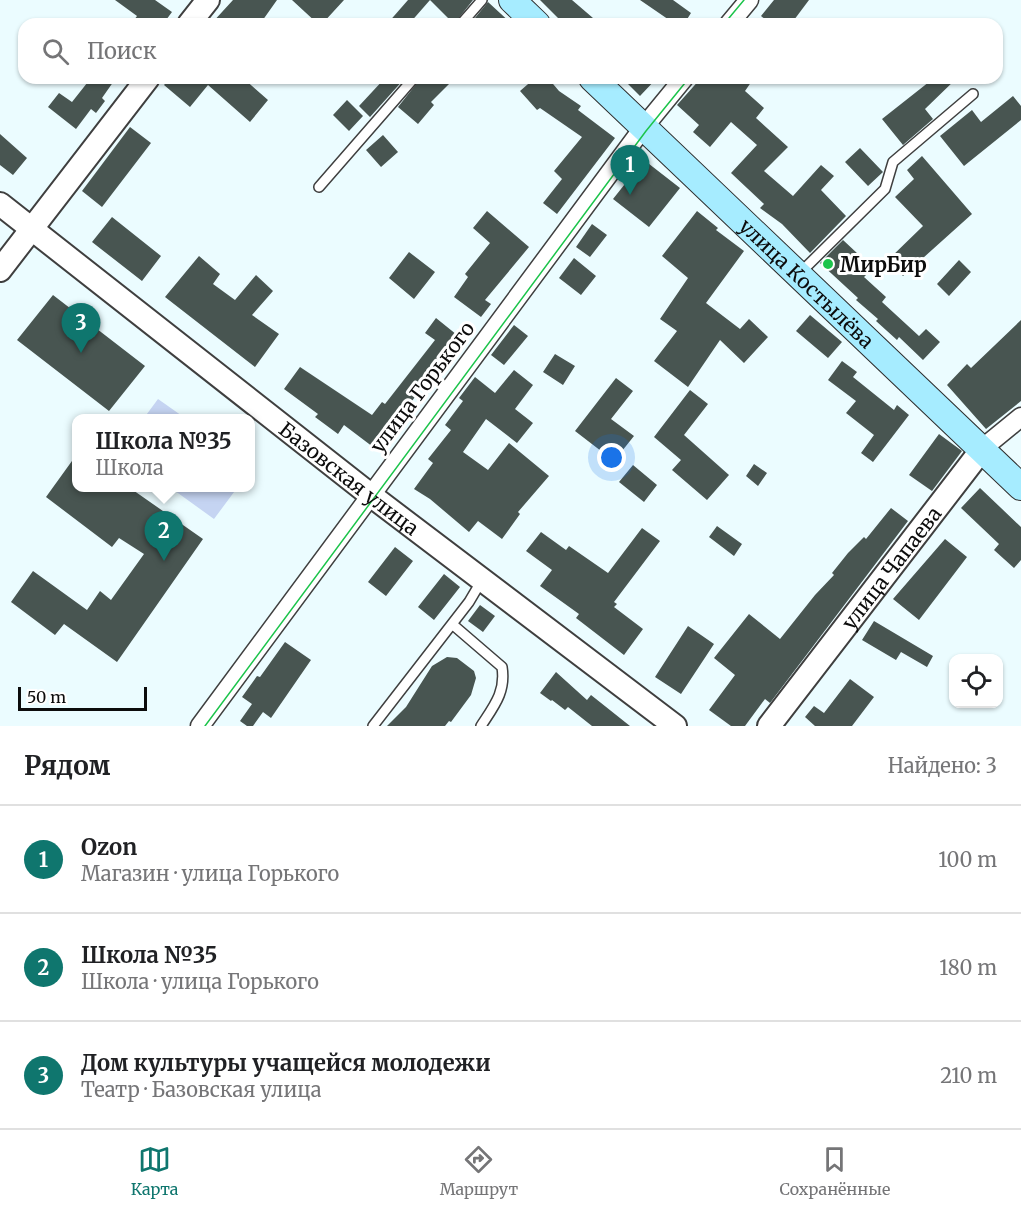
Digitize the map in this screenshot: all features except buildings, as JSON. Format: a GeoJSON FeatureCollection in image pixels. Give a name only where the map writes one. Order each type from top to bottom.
{"type":"FeatureCollection","features":[{"type":"Feature","properties":{"kind":"main road"},"geometry":{"type":"LineString","coordinates":[[512,0],[531,18]]}},
{"type":"Feature","properties":{"kind":"main road","name":"улица Костылёва"},"geometry":{"type":"LineString","coordinates":[[598,84],[983,448],[1021,488]]}},
{"type":"Feature","properties":{"kind":"street"},"geometry":{"type":"LineString","coordinates":[[194,18],[208,0]]}},
{"type":"Feature","properties":{"kind":"street"},"geometry":{"type":"LineString","coordinates":[[734,18],[749,0]]}},
{"type":"Feature","properties":{"kind":"street"},"geometry":{"type":"LineString","coordinates":[[0,270],[143,84]]}},
{"type":"Feature","properties":{"kind":"street","name":"улица Горького"},"geometry":{"type":"LineString","coordinates":[[200,726],[643,128],[679,84]]}},
{"type":"Feature","properties":{"kind":"street","name":"Базовская улица"},"geometry":{"type":"LineString","coordinates":[[0,204],[370,495],[675,726]]}},
{"type":"Feature","properties":{"kind":"street","name":"улица Чапаева"},"geometry":{"type":"LineString","coordinates":[[769,726],[983,448],[1021,417]]}},
{"type":"Feature","properties":{"kind":"lane"},"geometry":{"type":"LineString","coordinates":[[466,18],[482,0]]}},
{"type":"Feature","properties":{"kind":"lane"},"geometry":{"type":"LineString","coordinates":[[319,187],[409,84]]}},
{"type":"Feature","properties":{"kind":"lane"},"geometry":{"type":"LineString","coordinates":[[798,275],[885,189],[893,162],[973,94]]}},
{"type":"Feature","properties":{"kind":"lane"},"geometry":{"type":"LineString","coordinates":[[373,726],[452,624],[482,580]]}},
{"type":"Feature","properties":{"kind":"lane"},"geometry":{"type":"LineString","coordinates":[[452,624],[502,667],[505,682],[499,699],[481,726]]}},
{"type":"Feature","properties":{"kind":"shaded area"},"geometry":{"type":"Polygon","coordinates":[[[158,399],[179,414],[147,414],[158,399]]]}},
{"type":"Feature","properties":{"kind":"shaded area"},"geometry":{"type":"Polygon","coordinates":[[[177,492],[234,492],[214,519],[177,492]]]}},
{"type":"Feature","properties":{"kind":"tram line"},"geometry":{"type":"LineString","coordinates":[[729,18],[744,0]]}},
{"type":"Feature","properties":{"kind":"tram line"},"geometry":{"type":"LineString","coordinates":[[205,726],[646,131],[684,84]]}},
{"type":"Feature","properties":{"kind":"place","name":"Ozon"},"geometry":{"type":"Point","coordinates":[630,195]}},
{"type":"Feature","properties":{"kind":"place","name":"МирБир"},"geometry":{"type":"Point","coordinates":[828,264]}},
{"type":"Feature","properties":{"kind":"place","name":"Дом культуры учащейся молодежи"},"geometry":{"type":"Point","coordinates":[81,353]}},
{"type":"Feature","properties":{"kind":"place","name":"Школа №35"},"geometry":{"type":"Point","coordinates":[164,561]}}]}
